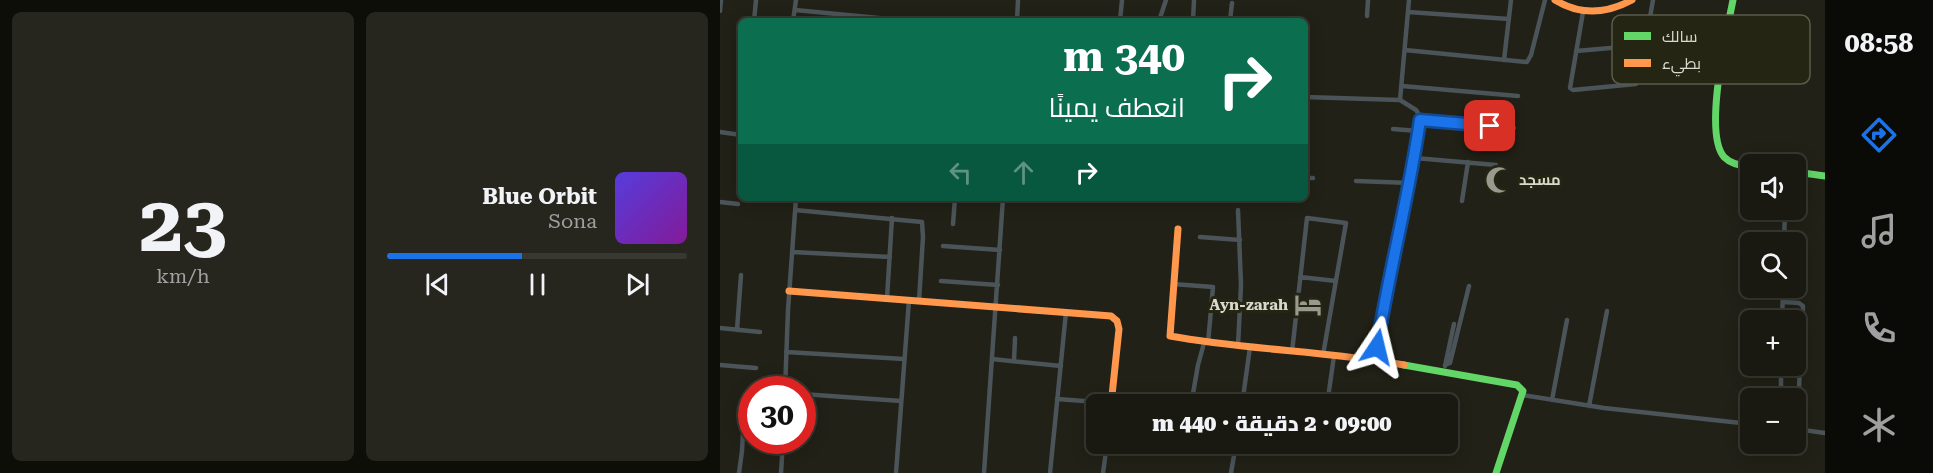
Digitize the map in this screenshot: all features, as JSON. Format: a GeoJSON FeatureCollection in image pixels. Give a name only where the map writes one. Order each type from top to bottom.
{"type":"FeatureCollection","features":[{"type":"Feature","properties":{"kind":"street"},"geometry":{"type":"LineString","coordinates":[[720,11],[721,0]]}},
{"type":"Feature","properties":{"kind":"street"},"geometry":{"type":"LineString","coordinates":[[754,18],[756,0]]}},
{"type":"Feature","properties":{"kind":"street"},"geometry":{"type":"LineString","coordinates":[[794,18],[796,0]]}},
{"type":"Feature","properties":{"kind":"street"},"geometry":{"type":"LineString","coordinates":[[1017,18],[1018,0]]}},
{"type":"Feature","properties":{"kind":"street"},"geometry":{"type":"LineString","coordinates":[[1120,18],[1122,0]]}},
{"type":"Feature","properties":{"kind":"street"},"geometry":{"type":"LineString","coordinates":[[1160,18],[1166,0]]}},
{"type":"Feature","properties":{"kind":"street"},"geometry":{"type":"LineString","coordinates":[[1193,18],[1194,0]]}},
{"type":"Feature","properties":{"kind":"street"},"geometry":{"type":"LineString","coordinates":[[1367,16],[1368,0]]}},
{"type":"Feature","properties":{"kind":"street"},"geometry":{"type":"LineString","coordinates":[[1400,100],[1409,0]]}},
{"type":"Feature","properties":{"kind":"street"},"geometry":{"type":"LineString","coordinates":[[1504,60],[1511,0]]}},
{"type":"Feature","properties":{"kind":"street"},"geometry":{"type":"LineString","coordinates":[[1405,50],[1524,63],[1529,59],[1545,0]]}},
{"type":"Feature","properties":{"kind":"street"},"geometry":{"type":"LineString","coordinates":[[1555,0],[1582,12],[1607,11],[1632,0]]}},
{"type":"Feature","properties":{"kind":"street"},"geometry":{"type":"LineString","coordinates":[[1650,15],[1653,0]]}},
{"type":"Feature","properties":{"kind":"street"},"geometry":{"type":"LineString","coordinates":[[1731,15],[1734,0]]}},
{"type":"Feature","properties":{"kind":"street"},"geometry":{"type":"LineString","coordinates":[[1230,18],[1232,3]]}},
{"type":"Feature","properties":{"kind":"street"},"geometry":{"type":"LineString","coordinates":[[795,10],[879,18]]}},
{"type":"Feature","properties":{"kind":"street"},"geometry":{"type":"LineString","coordinates":[[1408,12],[1509,19]]}},
{"type":"Feature","properties":{"kind":"street"},"geometry":{"type":"LineString","coordinates":[[1582,12],[1570,88],[1573,90],[1638,84]]}},
{"type":"Feature","properties":{"kind":"street"},"geometry":{"type":"LineString","coordinates":[[1576,51],[1612,48]]}},
{"type":"Feature","properties":{"kind":"street"},"geometry":{"type":"LineString","coordinates":[[1719,84],[1717,136],[1720,151],[1728,160],[1740,165]]}},
{"type":"Feature","properties":{"kind":"street"},"geometry":{"type":"LineString","coordinates":[[1402,86],[1518,96]]}},
{"type":"Feature","properties":{"kind":"street"},"geometry":{"type":"LineString","coordinates":[[1308,97],[1400,100],[1418,112],[1420,120],[1411,183],[1398,234],[1375,360]]}},
{"type":"Feature","properties":{"kind":"street"},"geometry":{"type":"LineString","coordinates":[[1420,120],[1514,128]]}},
{"type":"Feature","properties":{"kind":"street"},"geometry":{"type":"LineString","coordinates":[[1393,129],[1418,131]]}},
{"type":"Feature","properties":{"kind":"street"},"geometry":{"type":"LineString","coordinates":[[720,132],[738,135]]}},
{"type":"Feature","properties":{"kind":"street"},"geometry":{"type":"LineString","coordinates":[[1415,158],[1496,165]]}},
{"type":"Feature","properties":{"kind":"street"},"geometry":{"type":"LineString","coordinates":[[1462,201],[1468,162]]}},
{"type":"Feature","properties":{"kind":"street"},"geometry":{"type":"LineString","coordinates":[[1806,173],[1825,176]]}},
{"type":"Feature","properties":{"kind":"street"},"geometry":{"type":"LineString","coordinates":[[1308,178],[1313,178]]}},
{"type":"Feature","properties":{"kind":"street"},"geometry":{"type":"LineString","coordinates":[[1356,181],[1411,183]]}},
{"type":"Feature","properties":{"kind":"street"},"geometry":{"type":"LineString","coordinates":[[785,376],[796,201]]}},
{"type":"Feature","properties":{"kind":"street"},"geometry":{"type":"LineString","coordinates":[[953,224],[955,201]]}},
{"type":"Feature","properties":{"kind":"street"},"geometry":{"type":"LineString","coordinates":[[984,473],[1003,201]]}},
{"type":"Feature","properties":{"kind":"street"},"geometry":{"type":"LineString","coordinates":[[720,202],[738,204]]}},
{"type":"Feature","properties":{"kind":"street"},"geometry":{"type":"LineString","coordinates":[[795,210],[919,221],[923,225],[919,301]]}},
{"type":"Feature","properties":{"kind":"street"},"geometry":{"type":"LineString","coordinates":[[1238,210],[1242,285],[1238,346]]}},
{"type":"Feature","properties":{"kind":"street"},"geometry":{"type":"LineString","coordinates":[[887,298],[892,218]]}},
{"type":"Feature","properties":{"kind":"street"},"geometry":{"type":"LineString","coordinates":[[1292,352],[1307,218],[1346,223],[1323,355]]}},
{"type":"Feature","properties":{"kind":"street"},"geometry":{"type":"LineString","coordinates":[[1178,230],[1170,336],[1206,343],[1444,368],[1517,385],[1523,389],[1522,395],[1496,473]]}},
{"type":"Feature","properties":{"kind":"street"},"geometry":{"type":"LineString","coordinates":[[1200,237],[1240,240]]}},
{"type":"Feature","properties":{"kind":"street"},"geometry":{"type":"LineString","coordinates":[[943,246],[1000,250]]}},
{"type":"Feature","properties":{"kind":"street"},"geometry":{"type":"LineString","coordinates":[[792,252],[890,257]]}},
{"type":"Feature","properties":{"kind":"street"},"geometry":{"type":"LineString","coordinates":[[737,330],[741,274]]}},
{"type":"Feature","properties":{"kind":"street"},"geometry":{"type":"LineString","coordinates":[[1300,278],[1336,281]]}},
{"type":"Feature","properties":{"kind":"street"},"geometry":{"type":"LineString","coordinates":[[941,281],[998,285]]}},
{"type":"Feature","properties":{"kind":"street"},"geometry":{"type":"LineString","coordinates":[[1173,284],[1213,287],[1206,343],[1198,365],[1193,394]]}},
{"type":"Feature","properties":{"kind":"street"},"geometry":{"type":"LineString","coordinates":[[1444,368],[1450,363],[1469,286]]}},
{"type":"Feature","properties":{"kind":"street"},"geometry":{"type":"LineString","coordinates":[[789,291],[1110,316],[1117,321],[1119,329],[1112,394]]}},
{"type":"Feature","properties":{"kind":"street"},"geometry":{"type":"LineString","coordinates":[[1783,298],[1783,310]]}},
{"type":"Feature","properties":{"kind":"street"},"geometry":{"type":"LineString","coordinates":[[896,473],[909,300]]}},
{"type":"Feature","properties":{"kind":"street"},"geometry":{"type":"LineString","coordinates":[[1783,302],[1799,303],[1803,306],[1798,388]]}},
{"type":"Feature","properties":{"kind":"street"},"geometry":{"type":"LineString","coordinates":[[1589,406],[1607,311]]}},
{"type":"Feature","properties":{"kind":"street"},"geometry":{"type":"LineString","coordinates":[[1050,473],[1066,312]]}},
{"type":"Feature","properties":{"kind":"street"},"geometry":{"type":"LineString","coordinates":[[1552,400],[1567,320]]}},
{"type":"Feature","properties":{"kind":"street"},"geometry":{"type":"LineString","coordinates":[[1444,368],[1454,324]]}},
{"type":"Feature","properties":{"kind":"street"},"geometry":{"type":"LineString","coordinates":[[720,328],[760,332]]}},
{"type":"Feature","properties":{"kind":"street"},"geometry":{"type":"LineString","coordinates":[[1014,361],[1016,338]]}},
{"type":"Feature","properties":{"kind":"street"},"geometry":{"type":"LineString","coordinates":[[1244,394],[1250,347]]}},
{"type":"Feature","properties":{"kind":"street"},"geometry":{"type":"LineString","coordinates":[[786,352],[904,359]]}},
{"type":"Feature","properties":{"kind":"street"},"geometry":{"type":"LineString","coordinates":[[1329,394],[1334,356]]}},
{"type":"Feature","properties":{"kind":"street"},"geometry":{"type":"LineString","coordinates":[[992,359],[1061,366]]}},
{"type":"Feature","properties":{"kind":"street"},"geometry":{"type":"LineString","coordinates":[[720,365],[756,368]]}},
{"type":"Feature","properties":{"kind":"street"},"geometry":{"type":"LineString","coordinates":[[816,395],[901,401]]}},
{"type":"Feature","properties":{"kind":"street"},"geometry":{"type":"LineString","coordinates":[[1522,395],[1589,406],[1740,423]]}},
{"type":"Feature","properties":{"kind":"street"},"geometry":{"type":"LineString","coordinates":[[1058,399],[1086,402]]}},
{"type":"Feature","properties":{"kind":"street"},"geometry":{"type":"LineString","coordinates":[[1806,430],[1825,432]]}},
{"type":"Feature","properties":{"kind":"street"},"geometry":{"type":"LineString","coordinates":[[739,473],[742,454]]}},
{"type":"Feature","properties":{"kind":"street"},"geometry":{"type":"LineString","coordinates":[[781,473],[782,454]]}},
{"type":"Feature","properties":{"kind":"street"},"geometry":{"type":"LineString","coordinates":[[1104,473],[1106,454]]}},
{"type":"Feature","properties":{"kind":"street"},"geometry":{"type":"LineString","coordinates":[[1231,473],[1234,454]]}},
{"type":"Feature","properties":{"kind":"traffic: fast"},"geometry":{"type":"LineString","coordinates":[[1730,15],[1733,0]]}},
{"type":"Feature","properties":{"kind":"traffic: fast"},"geometry":{"type":"LineString","coordinates":[[1718,84],[1716,127],[1718,145],[1724,157],[1740,165]]}},
{"type":"Feature","properties":{"kind":"traffic: fast"},"geometry":{"type":"LineString","coordinates":[[1806,173],[1825,176]]}},
{"type":"Feature","properties":{"kind":"traffic: fast"},"geometry":{"type":"LineString","coordinates":[[1404,365],[1517,385],[1523,391],[1496,473]]}},
{"type":"Feature","properties":{"kind":"traffic: slow"},"geometry":{"type":"LineString","coordinates":[[1555,0],[1584,11],[1613,8],[1632,0]]}},
{"type":"Feature","properties":{"kind":"traffic: slow"},"geometry":{"type":"LineString","coordinates":[[1178,229],[1170,336],[1404,365]]}},
{"type":"Feature","properties":{"kind":"traffic: slow"},"geometry":{"type":"LineString","coordinates":[[789,291],[1111,316],[1117,321],[1119,329],[1112,394]]}},
{"type":"Feature","properties":{"kind":"place","name":"مسجد"},"geometry":{"type":"Point","coordinates":[1499,180]}},
{"type":"Feature","properties":{"kind":"place","name":"Ayn-zarah"},"geometry":{"type":"Point","coordinates":[1308,305]}},
{"type":"Feature","properties":{"kind":"route"},"geometry":{"type":"LineString","coordinates":[[1377,347],[1398,234],[1411,183],[1420,120],[1490,126]]}}]}
